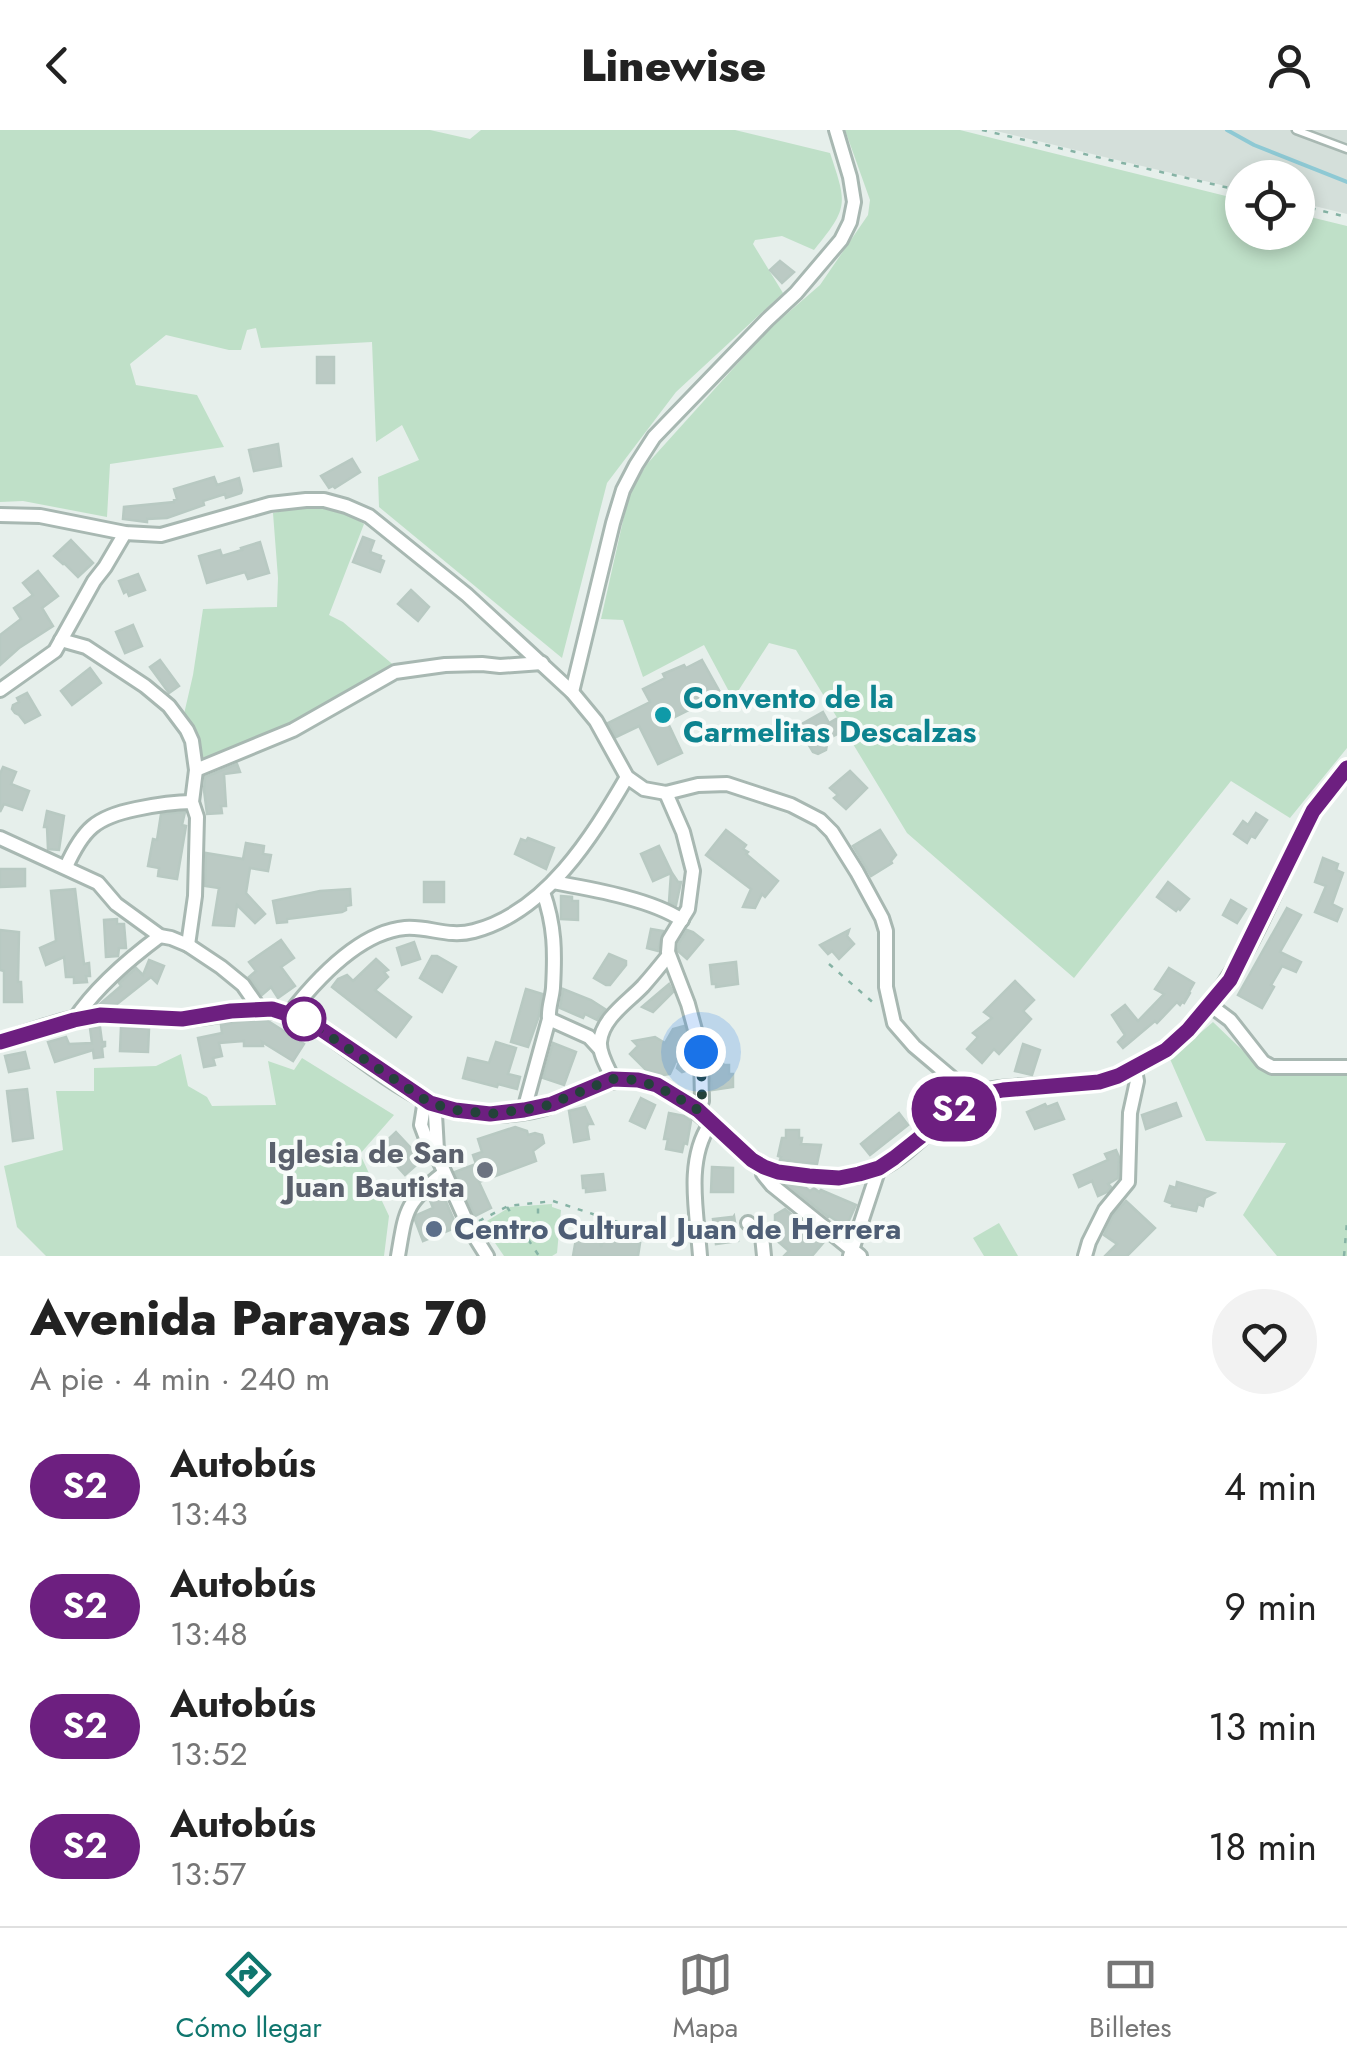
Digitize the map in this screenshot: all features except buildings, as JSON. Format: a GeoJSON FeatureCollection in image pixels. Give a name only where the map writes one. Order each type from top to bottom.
{"type":"FeatureCollection","features":[{"type":"Feature","properties":{"kind":"street"},"geometry":{"type":"LineString","coordinates":[[572,692],[613,523],[636,465],[654,437],[796,293],[850,222],[854,202],[836,130]]}},
{"type":"Feature","properties":{"kind":"street"},"geometry":{"type":"LineString","coordinates":[[0,515],[40,516],[125,533],[162,535],[270,504],[324,500],[369,516],[467,595],[572,692],[596,721],[628,777],[644,789],[666,793],[698,785],[727,784],[791,805],[820,820],[832,832],[882,918],[886,932],[886,987],[894,1023],[914,1046],[972,1096]]}},
{"type":"Feature","properties":{"kind":"street"},"geometry":{"type":"LineString","coordinates":[[0,690],[56,651],[125,533]]}},
{"type":"Feature","properties":{"kind":"street"},"geometry":{"type":"LineString","coordinates":[[61,640],[86,646],[159,697],[192,741],[196,770],[192,802],[197,816],[196,875],[188,945]]}},
{"type":"Feature","properties":{"kind":"street"},"geometry":{"type":"LineString","coordinates":[[196,770],[293,730],[395,672],[445,665],[542,664]]}},
{"type":"Feature","properties":{"kind":"street"},"geometry":{"type":"LineString","coordinates":[[0,1042],[100,1015],[182,1019],[259,1008],[290,1013],[309,1021],[427,1101],[490,1114],[552,1104],[612,1079],[638,1080],[657,1085],[698,1110],[764,1167],[839,1178],[879,1168],[972,1096],[1099,1082],[1166,1050],[1230,980],[1313,811],[1347,768]]}},
{"type":"Feature","properties":{"kind":"street"},"geometry":{"type":"LineString","coordinates":[[290,1013],[317,980],[368,940],[404,928],[459,934],[478,930],[520,909],[548,887],[580,850],[628,777]]}},
{"type":"Feature","properties":{"kind":"street"},"geometry":{"type":"LineString","coordinates":[[666,793],[683,832],[692,872],[691,899],[670,940],[668,956],[684,992],[701,1052],[702,1100],[698,1110]]}},
{"type":"Feature","properties":{"kind":"street"},"geometry":{"type":"LineString","coordinates":[[66,867],[80,841],[107,816],[169,802],[192,802]]}},
{"type":"Feature","properties":{"kind":"street"},"geometry":{"type":"LineString","coordinates":[[0,838],[98,883],[116,904],[160,936],[188,945],[221,966],[243,984],[259,1008]]}},
{"type":"Feature","properties":{"kind":"street"},"geometry":{"type":"LineString","coordinates":[[548,887],[616,896],[672,913],[682,920]]}},
{"type":"Feature","properties":{"kind":"street"},"geometry":{"type":"LineString","coordinates":[[524,1110],[553,992],[555,952],[548,887]]}},
{"type":"Feature","properties":{"kind":"street"},"geometry":{"type":"LineString","coordinates":[[74,1020],[85,1004],[160,936]]}},
{"type":"Feature","properties":{"kind":"street"},"geometry":{"type":"LineString","coordinates":[[600,1050],[600,1039],[608,1022],[668,956]]}},
{"type":"Feature","properties":{"kind":"street"},"geometry":{"type":"LineString","coordinates":[[1210,1005],[1230,1020],[1263,1062],[1272,1067],[1347,1066]]}},
{"type":"Feature","properties":{"kind":"street"},"geometry":{"type":"LineString","coordinates":[[549,1019],[589,1037],[600,1050],[612,1079]]}},
{"type":"Feature","properties":{"kind":"street"},"geometry":{"type":"LineString","coordinates":[[1084,1256],[1105,1210],[1128,1182],[1134,1066]]}},
{"type":"Feature","properties":{"kind":"street"},"geometry":{"type":"LineString","coordinates":[[427,1101],[435,1114],[438,1158]]}},
{"type":"Feature","properties":{"kind":"street"},"geometry":{"type":"LineString","coordinates":[[427,1101],[422,1125],[427,1141],[487,1256]]}},
{"type":"Feature","properties":{"kind":"street"},"geometry":{"type":"LineString","coordinates":[[436,1128],[442,1120],[462,1110]]}},
{"type":"Feature","properties":{"kind":"street"},"geometry":{"type":"LineString","coordinates":[[700,1256],[697,1148],[710,1124]]}},
{"type":"Feature","properties":{"kind":"street"},"geometry":{"type":"LineString","coordinates":[[764,1167],[772,1185],[854,1254],[879,1168]]}},
{"type":"Feature","properties":{"kind":"street"},"geometry":{"type":"LineString","coordinates":[[398,1256],[407,1208],[444,1173]]}},
{"type":"Feature","properties":{"kind":"street"},"geometry":{"type":"LineString","coordinates":[[748,1223],[762,1236],[764,1256]]}},
{"type":"Feature","properties":{"kind":"lane"},"geometry":{"type":"LineString","coordinates":[[1296,130],[1347,150]]}},
{"type":"Feature","properties":{"kind":"path"},"geometry":{"type":"LineString","coordinates":[[982,130],[1225,188]]}},
{"type":"Feature","properties":{"kind":"path"},"geometry":{"type":"LineString","coordinates":[[1315,209],[1347,217]]}},
{"type":"Feature","properties":{"kind":"path"},"geometry":{"type":"LineString","coordinates":[[829,964],[891,1016]]}},
{"type":"Feature","properties":{"kind":"path"},"geometry":{"type":"LineString","coordinates":[[470,1228],[507,1207],[553,1202],[654,1234],[664,1228]]}},
{"type":"Feature","properties":{"kind":"path"},"geometry":{"type":"LineString","coordinates":[[526,1235],[538,1226],[538,1203]]}},
{"type":"Feature","properties":{"kind":"path"},"geometry":{"type":"LineString","coordinates":[[507,1207],[540,1256]]}},
{"type":"Feature","properties":{"kind":"path"},"geometry":{"type":"LineString","coordinates":[[1344,1256],[1347,1222]]}},
{"type":"Feature","properties":{"kind":"shaded area"},"geometry":{"type":"Polygon","coordinates":[[[992,130],[1347,130],[1347,214],[1315,206],[1315,160],[1225,160],[1225,186],[992,130]]]}},
{"type":"Feature","properties":{"kind":"green space"},"geometry":{"type":"Polygon","coordinates":[[[0,130],[430,130],[470,139],[481,130],[735,130],[830,153],[842,205],[834,224],[814,250],[782,236],[755,240],[753,244],[783,293],[676,392],[607,483],[562,658],[379,507],[378,477],[419,460],[402,425],[376,442],[372,342],[261,348],[256,328],[247,330],[241,350],[229,350],[166,335],[130,364],[136,385],[197,395],[224,447],[110,464],[107,517],[23,501],[0,502],[0,130]]]}},
{"type":"Feature","properties":{"kind":"green space"},"geometry":{"type":"Polygon","coordinates":[[[845,130],[960,130],[1225,196],[1225,250],[1315,250],[1315,218],[1347,226],[1347,748],[1290,818],[1231,781],[1074,978],[907,833],[796,650],[769,643],[733,699],[704,645],[643,677],[623,620],[601,619],[629,494],[647,464],[767,331],[820,285],[868,215],[870,200],[845,130]]]}},
{"type":"Feature","properties":{"kind":"green space"},"geometry":{"type":"Polygon","coordinates":[[[308,506],[346,513],[364,524],[329,615],[343,622],[397,668],[292,723],[203,763],[184,714],[203,609],[277,607],[273,513],[308,506]]]}},
{"type":"Feature","properties":{"kind":"green space"},"geometry":{"type":"Polygon","coordinates":[[[1213,1022],[1263,1070],[1347,1073],[1347,1256],[1277,1256],[1243,1215],[1286,1143],[1206,1141],[1170,1059],[1213,1022]]]}},
{"type":"Feature","properties":{"kind":"green space"},"geometry":{"type":"Polygon","coordinates":[[[181,1054],[188,1086],[207,1097],[212,1106],[276,1105],[268,1061],[294,1070],[302,1058],[394,1115],[360,1154],[389,1216],[384,1256],[46,1256],[17,1227],[4,1166],[63,1150],[56,1091],[94,1091],[94,1068],[156,1066],[181,1054]]]}},
{"type":"Feature","properties":{"kind":"green space"},"geometry":{"type":"Polygon","coordinates":[[[552,1204],[561,1210],[557,1253],[552,1256],[504,1256],[482,1224],[510,1207],[552,1204]]]}},
{"type":"Feature","properties":{"kind":"green space"},"geometry":{"type":"Polygon","coordinates":[[[999,1223],[1018,1256],[984,1256],[973,1238],[999,1223]]]}},
{"type":"Feature","properties":{"kind":"waterway"},"geometry":{"type":"LineString","coordinates":[[1227,130],[1254,145],[1347,182]]}},
{"type":"Feature","properties":{"kind":"bus line","name":"S2"},"geometry":{"type":"LineString","coordinates":[[0,1042],[100,1015],[182,1019],[272,1009],[309,1021],[430,1103],[490,1114],[552,1104],[612,1079],[638,1080],[657,1085],[698,1110],[764,1167],[809,1176],[839,1178],[859,1174],[894,1158],[972,1096],[1099,1082],[1166,1050],[1230,980],[1313,811],[1347,768]]}},
{"type":"Feature","properties":{"kind":"place","name":"Convento de la Carmelitas Descalzas"},"geometry":{"type":"Point","coordinates":[663,715]}},
{"type":"Feature","properties":{"kind":"place","name":"Iglesia de San Juan Bautista"},"geometry":{"type":"Point","coordinates":[485,1170]}},
{"type":"Feature","properties":{"kind":"place","name":"Centro Cultural Juan de Herrera"},"geometry":{"type":"Point","coordinates":[434,1229]}},
{"type":"Feature","properties":{"kind":"route"},"geometry":{"type":"LineString","coordinates":[[304,1019],[430,1103],[490,1114],[552,1104],[622,1078],[657,1085],[698,1110],[702,1100],[701,1052]]}}]}
